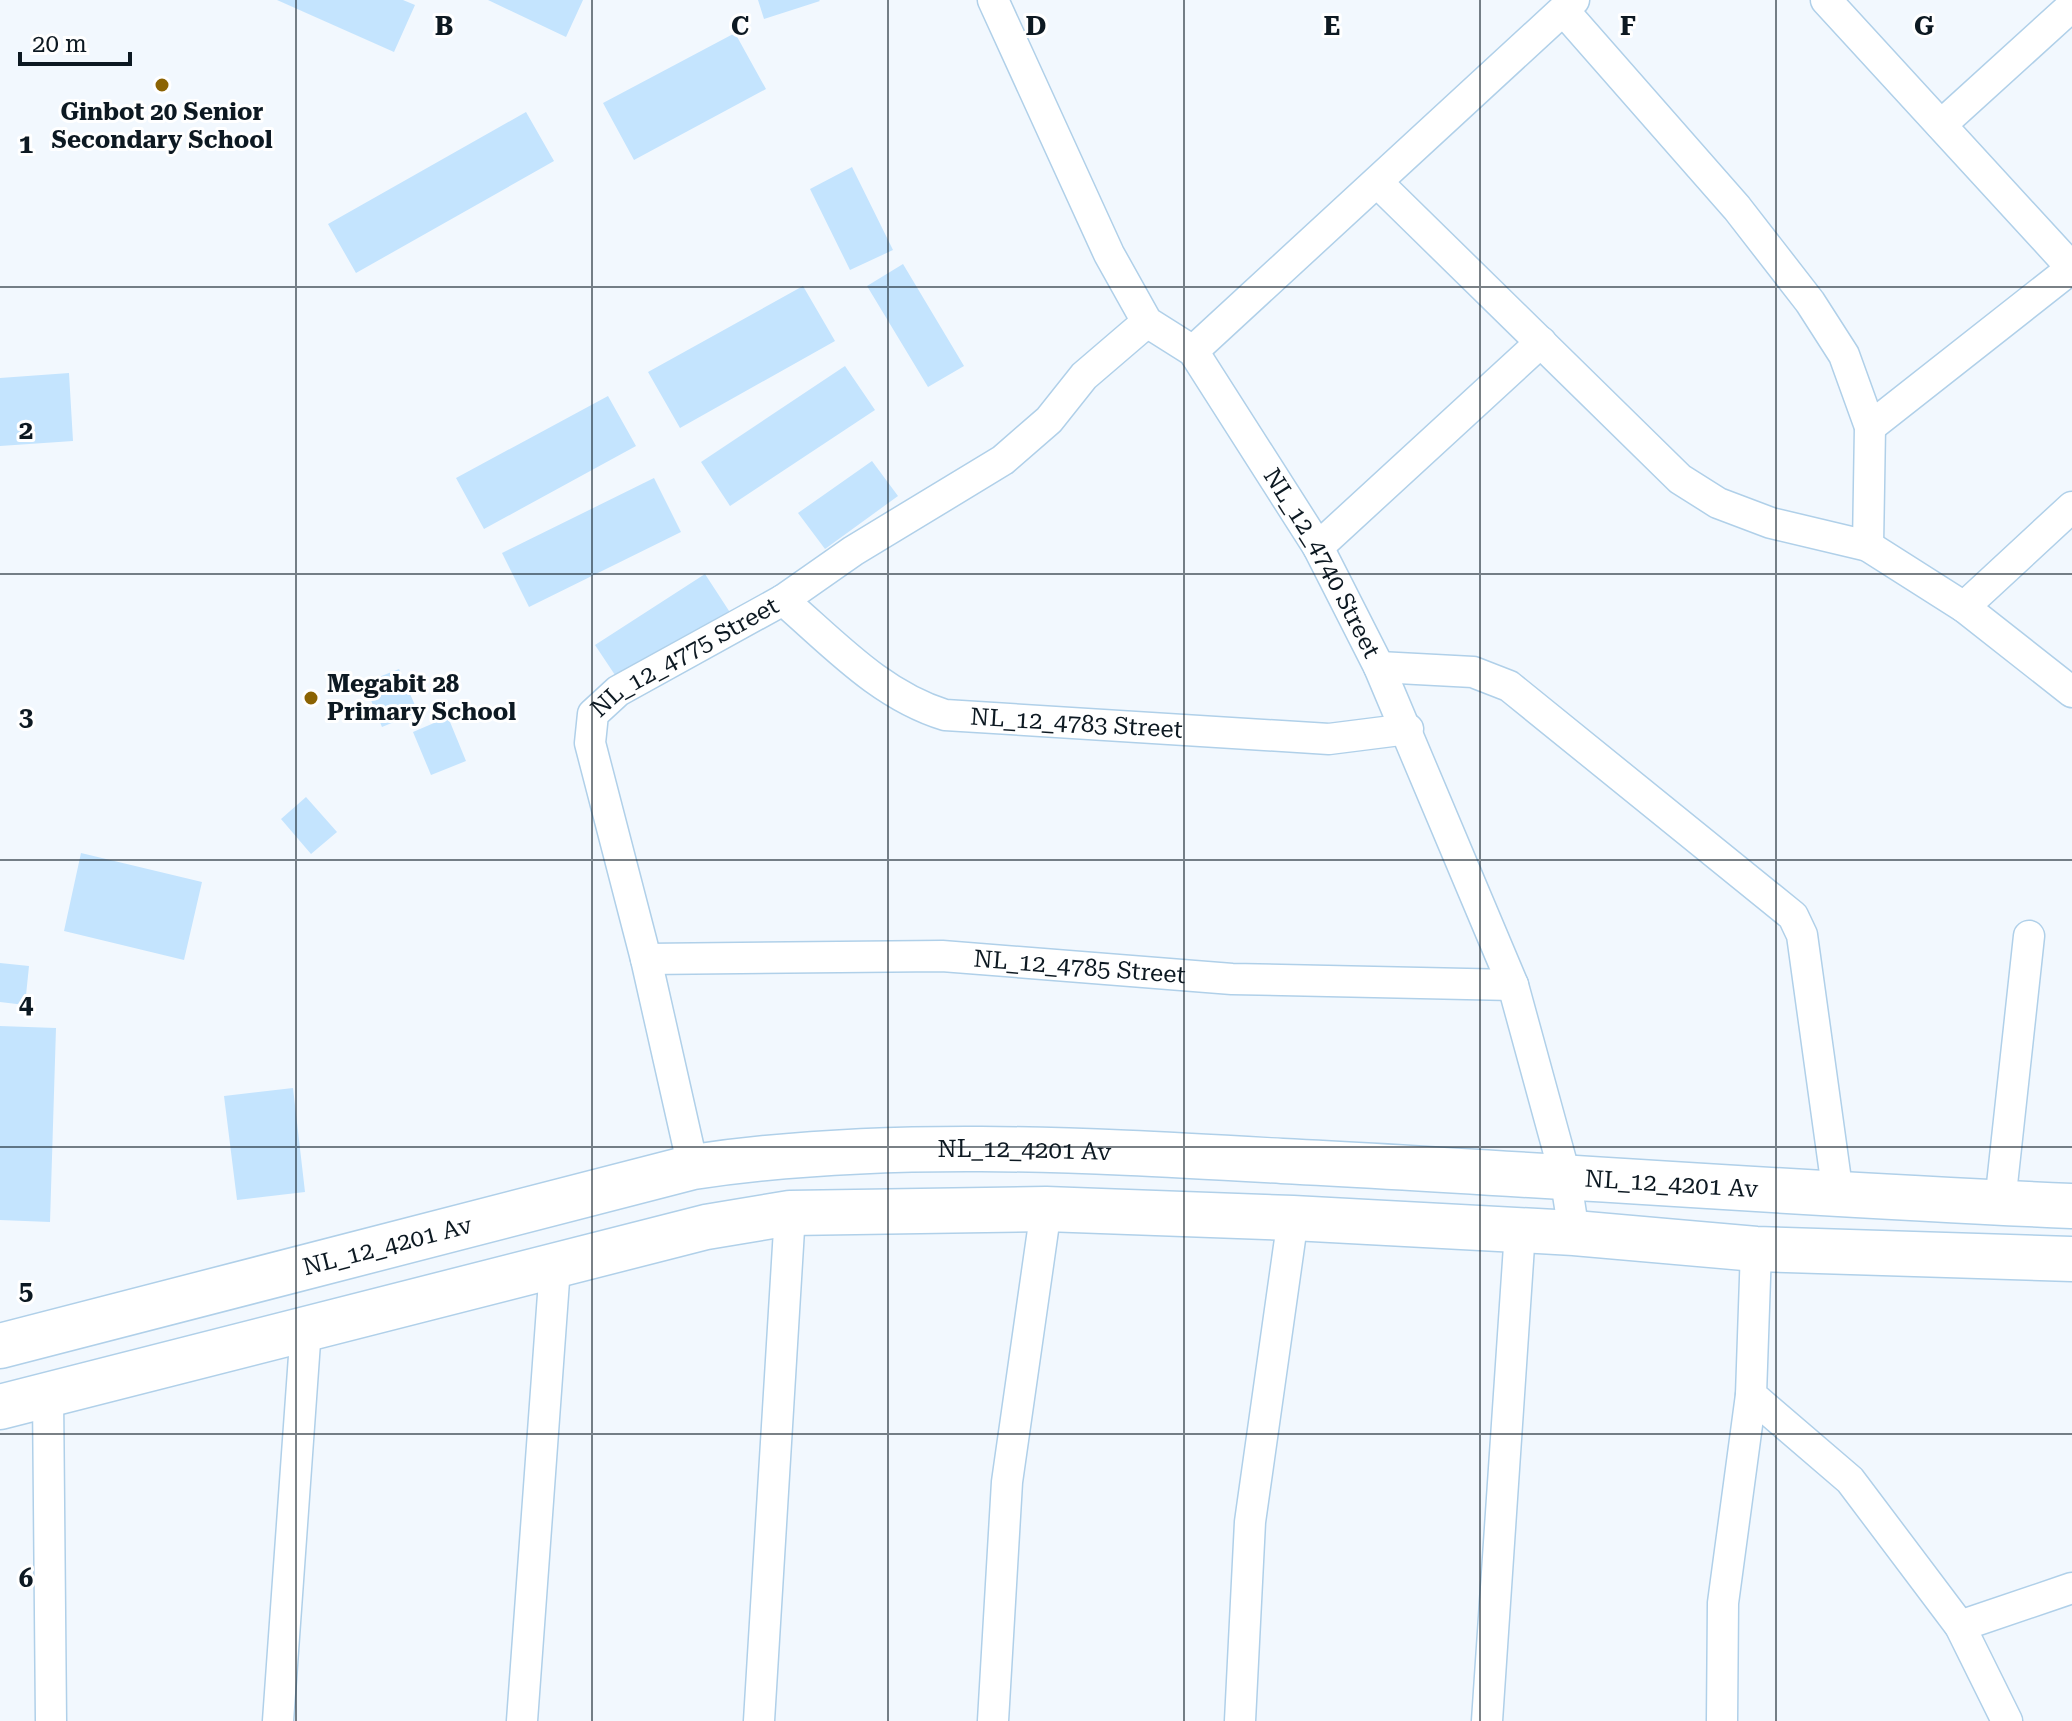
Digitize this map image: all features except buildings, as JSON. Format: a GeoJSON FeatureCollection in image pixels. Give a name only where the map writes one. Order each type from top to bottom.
{"type":"FeatureCollection","features":[{"type":"Feature","properties":{"kind":"main road","name":"NL_12_4201 Av"},"geometry":{"type":"LineString","coordinates":[[0,1346],[693,1167],[785,1154],[1011,1150],[1565,1175],[1838,1195],[2072,1206]]}},
{"type":"Feature","properties":{"kind":"main road"},"geometry":{"type":"LineString","coordinates":[[0,1407],[706,1227],[790,1213],[1046,1209],[1574,1233],[1756,1249],[2072,1259]]}},
{"type":"Feature","properties":{"kind":"street","name":"NL_12_4740 Street"},"geometry":{"type":"LineString","coordinates":[[993,0],[1109,254],[1147,322],[1193,351],[1318,547],[1379,667],[1408,729],[1513,985],[1565,1175],[1574,1233]]}},
{"type":"Feature","properties":{"kind":"street"},"geometry":{"type":"LineString","coordinates":[[1826,0],[2072,268],[1870,427]]}},
{"type":"Feature","properties":{"kind":"street"},"geometry":{"type":"LineString","coordinates":[[1193,351],[1379,184],[1569,5],[1737,208],[1810,302],[1844,355],[1870,427],[1868,546]]}},
{"type":"Feature","properties":{"kind":"street"},"geometry":{"type":"LineString","coordinates":[[1941,125],[2072,6]]}},
{"type":"Feature","properties":{"kind":"street"},"geometry":{"type":"LineString","coordinates":[[1379,184],[1680,479],[1718,503],[1771,523],[1868,546],[1964,607],[2072,692]]}},
{"type":"Feature","properties":{"kind":"street","name":"NL_12_4775 Street"},"geometry":{"type":"LineString","coordinates":[[693,1167],[646,959],[590,743],[593,714],[618,691],[783,600],[853,551],[1003,460],[1049,420],[1084,376],[1147,322]]}},
{"type":"Feature","properties":{"kind":"street"},"geometry":{"type":"LineString","coordinates":[[1318,547],[1541,342]]}},
{"type":"Feature","properties":{"kind":"street"},"geometry":{"type":"LineString","coordinates":[[1964,607],[2072,507]]}},
{"type":"Feature","properties":{"kind":"street","name":"NL_12_4783 Street"},"geometry":{"type":"LineString","coordinates":[[783,600],[883,687],[913,705],[945,715],[1329,739],[1408,729]]}},
{"type":"Feature","properties":{"kind":"street"},"geometry":{"type":"LineString","coordinates":[[1379,667],[1473,672],[1509,686],[1793,916],[1802,935],[1838,1195]]}},
{"type":"Feature","properties":{"kind":"street"},"geometry":{"type":"LineString","coordinates":[[2000,1203],[2029,936]]}},
{"type":"Feature","properties":{"kind":"street","name":"NL_12_4785 Street"},"geometry":{"type":"LineString","coordinates":[[646,959],[942,956],[1232,979],[1513,985]]}},
{"type":"Feature","properties":{"kind":"street"},"geometry":{"type":"LineString","coordinates":[[993,1721],[1007,1482],[1046,1209]]}},
{"type":"Feature","properties":{"kind":"street"},"geometry":{"type":"LineString","coordinates":[[759,1721],[790,1213]]}},
{"type":"Feature","properties":{"kind":"street"},"geometry":{"type":"LineString","coordinates":[[1240,1721],[1250,1522],[1293,1218]]}},
{"type":"Feature","properties":{"kind":"street"},"geometry":{"type":"LineString","coordinates":[[1487,1721],[1520,1231]]}},
{"type":"Feature","properties":{"kind":"street"},"geometry":{"type":"LineString","coordinates":[[1722,1721],[1723,1603],[1751,1395],[1756,1249]]}},
{"type":"Feature","properties":{"kind":"street"},"geometry":{"type":"LineString","coordinates":[[522,1721],[555,1267]]}},
{"type":"Feature","properties":{"kind":"street"},"geometry":{"type":"LineString","coordinates":[[278,1721],[306,1328]]}},
{"type":"Feature","properties":{"kind":"street"},"geometry":{"type":"LineString","coordinates":[[48,1395],[51,1721]]}},
{"type":"Feature","properties":{"kind":"street"},"geometry":{"type":"LineString","coordinates":[[1751,1395],[1850,1480],[1960,1626],[2007,1721]]}},
{"type":"Feature","properties":{"kind":"street"},"geometry":{"type":"LineString","coordinates":[[1960,1626],[2072,1588]]}},
{"type":"Feature","properties":{"kind":"place","name":"Ginbot 20 Senior Secondary School"},"geometry":{"type":"Point","coordinates":[162,85]}},
{"type":"Feature","properties":{"kind":"place","name":"Megabit 28 Primary School"},"geometry":{"type":"Point","coordinates":[311,698]}}]}
